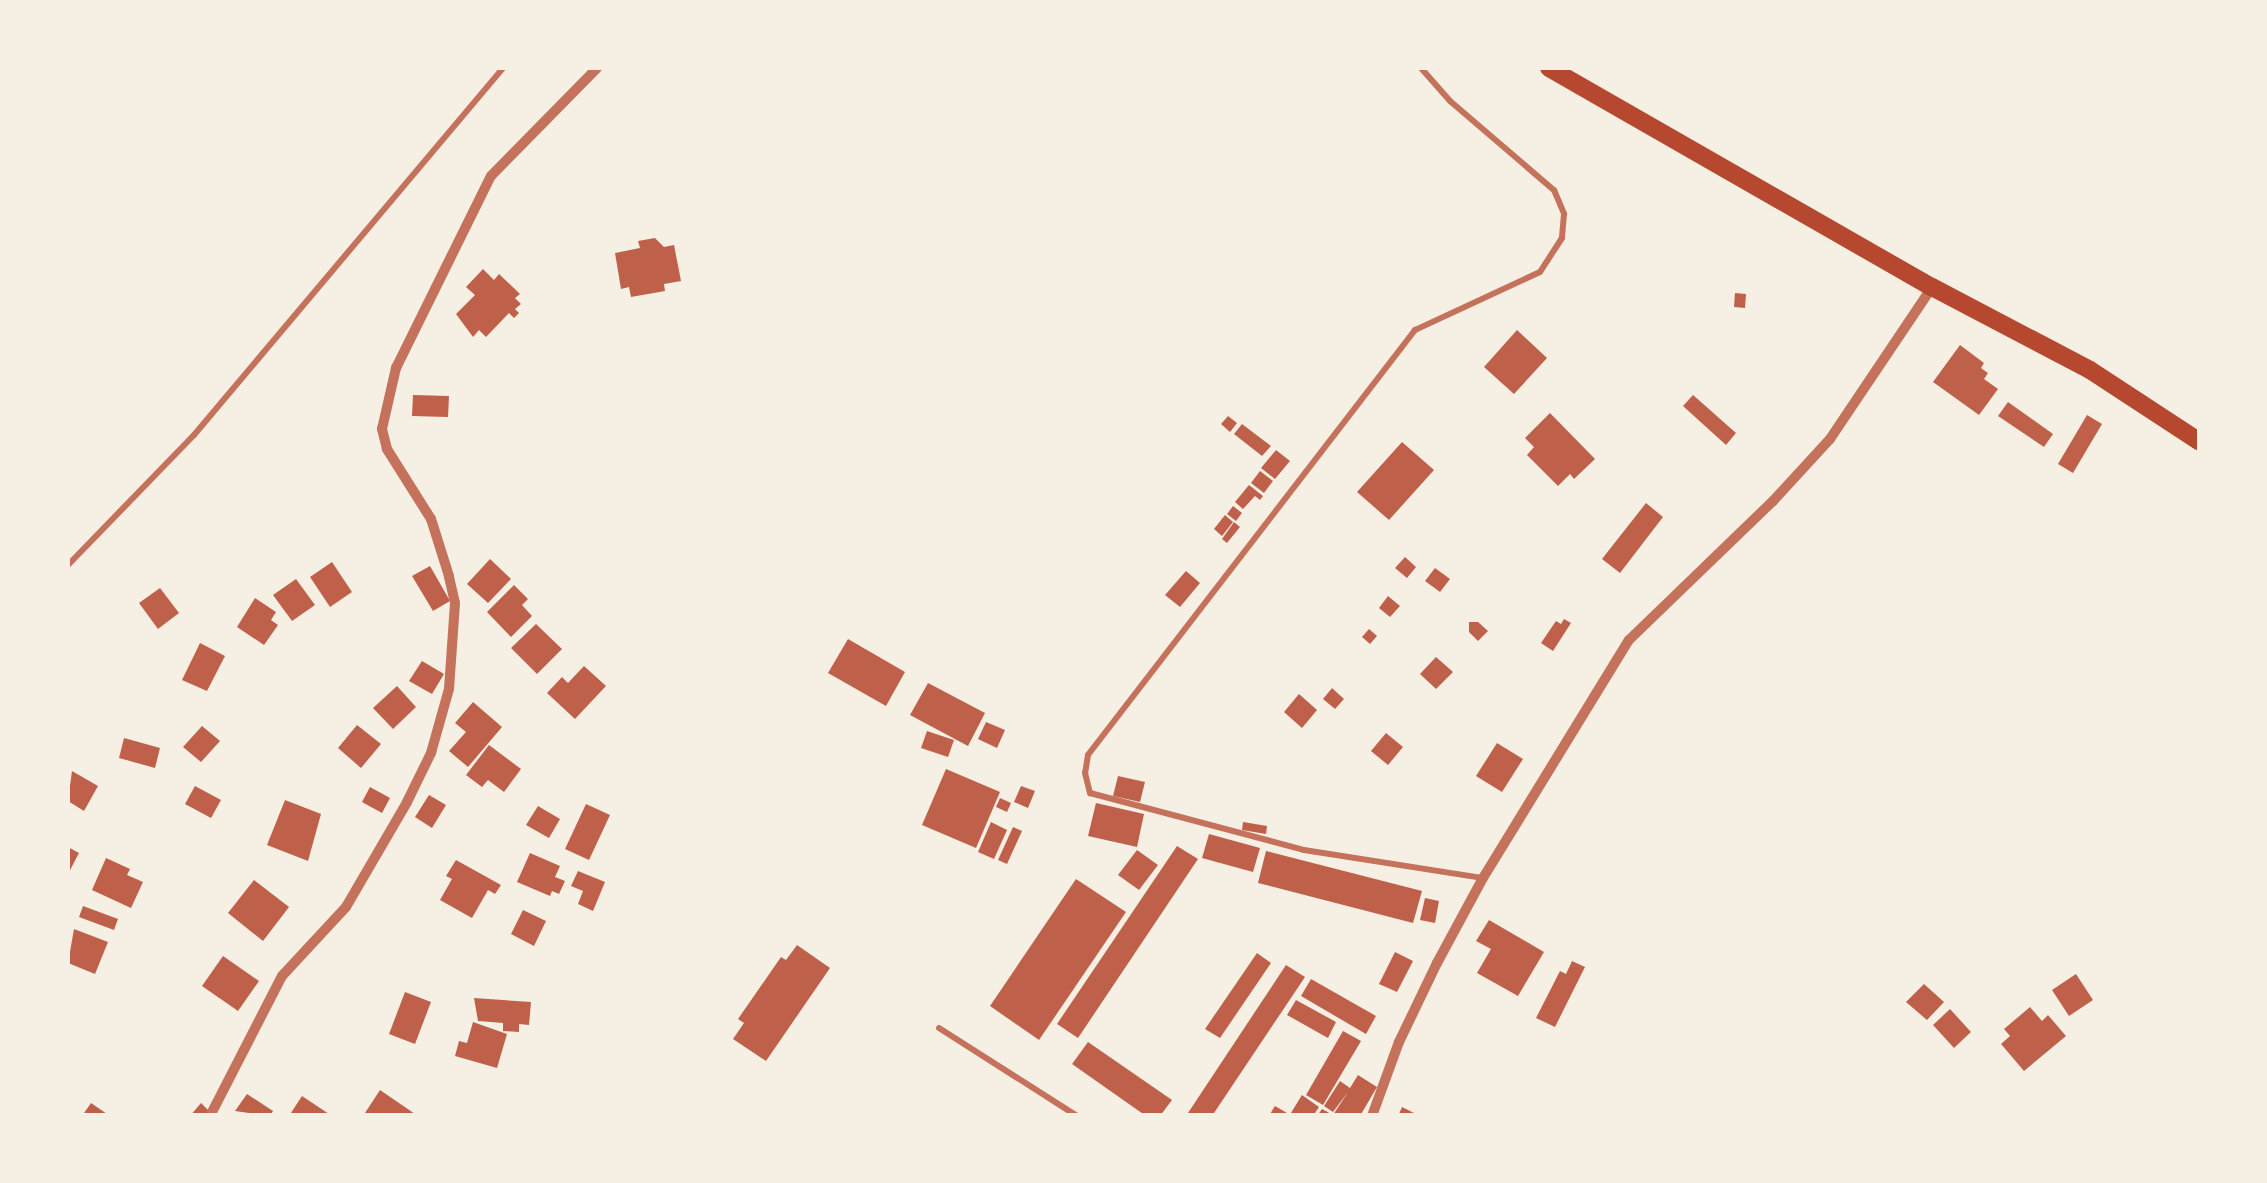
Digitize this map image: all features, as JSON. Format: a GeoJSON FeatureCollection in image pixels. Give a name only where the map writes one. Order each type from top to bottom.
{"type":"FeatureCollection","features":[{"type":"Feature","properties":{"kind":"main road"},"geometry":{"type":"LineString","coordinates":[[1549,68],[1932,286],[2090,370],[2200,442]]}},
{"type":"Feature","properties":{"kind":"street"},"geometry":{"type":"LineString","coordinates":[[210,1116],[282,976],[346,907],[407,802],[431,752],[448,690],[455,603],[431,520],[387,449],[382,429],[396,368],[491,176],[597,68]]}},
{"type":"Feature","properties":{"kind":"street"},"geometry":{"type":"LineString","coordinates":[[1372,1116],[1399,1042],[1483,878],[1629,640],[1774,501],[1830,439],[1932,286]]}},
{"type":"Feature","properties":{"kind":"lane"},"geometry":{"type":"LineString","coordinates":[[68,566],[194,435],[503,68]]}},
{"type":"Feature","properties":{"kind":"lane"},"geometry":{"type":"LineString","coordinates":[[1421,68],[1450,100],[1554,190],[1564,214],[1562,238],[1540,272],[1416,330],[1088,755],[1084,773],[1090,793],[1286,845],[1483,878]]}},
{"type":"Feature","properties":{"kind":"lane"},"geometry":{"type":"LineString","coordinates":[[938,1028],[1077,1116]]}},
{"type":"Feature","properties":{"kind":"building"},"geometry":{"type":"Polygon","coordinates":[[[655,238],[664,247],[674,245],[681,281],[664,284],[665,291],[631,297],[629,287],[621,289],[615,253],[640,248],[638,241],[655,238]]]}},
{"type":"Feature","properties":{"kind":"building"},"geometry":{"type":"Polygon","coordinates":[[[483,269],[494,280],[499,274],[520,294],[515,298],[521,304],[515,309],[519,313],[514,318],[509,313],[486,337],[479,330],[473,337],[456,314],[475,295],[466,287],[483,269]]]}},
{"type":"Feature","properties":{"kind":"building"},"geometry":{"type":"Polygon","coordinates":[[[1735,293],[1746,294],[1745,308],[1734,307],[1735,293]]]}},
{"type":"Feature","properties":{"kind":"building"},"geometry":{"type":"Polygon","coordinates":[[[1517,330],[1547,358],[1514,394],[1484,367],[1517,330]]]}},
{"type":"Feature","properties":{"kind":"building"},"geometry":{"type":"Polygon","coordinates":[[[1960,345],[1984,363],[1981,368],[1988,373],[1984,379],[1998,389],[1979,415],[1933,382],[1960,345]]]}},
{"type":"Feature","properties":{"kind":"building"},"geometry":{"type":"Polygon","coordinates":[[[413,395],[449,396],[448,417],[412,416],[413,395]]]}},
{"type":"Feature","properties":{"kind":"building"},"geometry":{"type":"Polygon","coordinates":[[[1693,395],[1736,433],[1726,445],[1683,406],[1693,395]]]}},
{"type":"Feature","properties":{"kind":"building"},"geometry":{"type":"Polygon","coordinates":[[[2008,402],[2053,434],[2044,447],[1998,416],[2008,402]]]}},
{"type":"Feature","properties":{"kind":"building"},"geometry":{"type":"Polygon","coordinates":[[[1550,413],[1595,459],[1574,479],[1570,474],[1558,486],[1527,455],[1534,447],[1525,438],[1550,413]]]}},
{"type":"Feature","properties":{"kind":"building"},"geometry":{"type":"Polygon","coordinates":[[[2087,415],[2102,424],[2073,473],[2058,464],[2087,415]]]}},
{"type":"Feature","properties":{"kind":"building"},"geometry":{"type":"Polygon","coordinates":[[[1228,416],[1237,423],[1230,432],[1221,424],[1228,416]]]}},
{"type":"Feature","properties":{"kind":"building"},"geometry":{"type":"Polygon","coordinates":[[[1242,424],[1271,446],[1262,456],[1234,434],[1242,424]]]}},
{"type":"Feature","properties":{"kind":"building"},"geometry":{"type":"Polygon","coordinates":[[[1402,442],[1434,470],[1389,520],[1357,492],[1402,442]]]}},
{"type":"Feature","properties":{"kind":"building"},"geometry":{"type":"Polygon","coordinates":[[[1276,450],[1290,461],[1275,479],[1261,468],[1276,450]]]}},
{"type":"Feature","properties":{"kind":"building"},"geometry":{"type":"Polygon","coordinates":[[[1260,471],[1273,481],[1264,493],[1251,483],[1260,471]]]}},
{"type":"Feature","properties":{"kind":"building"},"geometry":{"type":"Polygon","coordinates":[[[1249,485],[1263,496],[1260,500],[1255,496],[1243,509],[1235,502],[1249,485]]]}},
{"type":"Feature","properties":{"kind":"building"},"geometry":{"type":"Polygon","coordinates":[[[1646,503],[1663,517],[1620,573],[1602,559],[1646,503]]]}},
{"type":"Feature","properties":{"kind":"building"},"geometry":{"type":"Polygon","coordinates":[[[1233,506],[1242,513],[1236,521],[1227,514],[1233,506]]]}},
{"type":"Feature","properties":{"kind":"building"},"geometry":{"type":"Polygon","coordinates":[[[1225,515],[1233,522],[1222,536],[1214,529],[1225,515]]]}},
{"type":"Feature","properties":{"kind":"building"},"geometry":{"type":"Polygon","coordinates":[[[1234,522],[1240,527],[1227,543],[1222,539],[1234,522]]]}},
{"type":"Feature","properties":{"kind":"building"},"geometry":{"type":"Polygon","coordinates":[[[1405,557],[1416,567],[1407,578],[1395,568],[1405,557]]]}},
{"type":"Feature","properties":{"kind":"building"},"geometry":{"type":"Polygon","coordinates":[[[490,559],[511,579],[488,603],[467,584],[490,559]]]}},
{"type":"Feature","properties":{"kind":"building"},"geometry":{"type":"Polygon","coordinates":[[[332,562],[352,592],[330,607],[310,577],[332,562]]]}},
{"type":"Feature","properties":{"kind":"building"},"geometry":{"type":"Polygon","coordinates":[[[430,566],[450,601],[433,611],[412,576],[430,566]]]}},
{"type":"Feature","properties":{"kind":"building"},"geometry":{"type":"Polygon","coordinates":[[[1435,568],[1450,579],[1440,592],[1425,581],[1435,568]]]}},
{"type":"Feature","properties":{"kind":"building"},"geometry":{"type":"Polygon","coordinates":[[[1186,571],[1200,583],[1180,607],[1165,595],[1186,571]]]}},
{"type":"Feature","properties":{"kind":"building"},"geometry":{"type":"Polygon","coordinates":[[[296,579],[315,605],[292,621],[273,595],[296,579]]]}},
{"type":"Feature","properties":{"kind":"building"},"geometry":{"type":"Polygon","coordinates":[[[514,585],[528,599],[522,605],[532,616],[511,637],[487,612],[514,585]]]}},
{"type":"Feature","properties":{"kind":"building"},"geometry":{"type":"Polygon","coordinates":[[[160,588],[179,613],[158,629],[139,603],[160,588]]]}},
{"type":"Feature","properties":{"kind":"building"},"geometry":{"type":"Polygon","coordinates":[[[1388,596],[1400,606],[1390,617],[1379,608],[1388,596]]]}},
{"type":"Feature","properties":{"kind":"building"},"geometry":{"type":"Polygon","coordinates":[[[255,598],[276,612],[271,620],[278,625],[264,645],[237,627],[255,598]]]}},
{"type":"Feature","properties":{"kind":"building"},"geometry":{"type":"Polygon","coordinates":[[[1564,619],[1571,623],[1553,651],[1541,643],[1556,621],[1561,624],[1564,619]]]}},
{"type":"Feature","properties":{"kind":"building"},"geometry":{"type":"Polygon","coordinates":[[[1469,622],[1478,622],[1488,631],[1478,641],[1469,632],[1469,622]]]}},
{"type":"Feature","properties":{"kind":"building"},"geometry":{"type":"Polygon","coordinates":[[[536,624],[562,649],[537,674],[511,648],[536,624]]]}},
{"type":"Feature","properties":{"kind":"building"},"geometry":{"type":"Polygon","coordinates":[[[1369,629],[1377,636],[1370,644],[1362,637],[1369,629]]]}},
{"type":"Feature","properties":{"kind":"building"},"geometry":{"type":"Polygon","coordinates":[[[848,639],[905,672],[886,706],[828,673],[848,639]]]}},
{"type":"Feature","properties":{"kind":"building"},"geometry":{"type":"Polygon","coordinates":[[[200,643],[225,656],[207,691],[182,680],[200,643]]]}},
{"type":"Feature","properties":{"kind":"building"},"geometry":{"type":"Polygon","coordinates":[[[1436,657],[1453,672],[1436,689],[1420,674],[1436,657]]]}},
{"type":"Feature","properties":{"kind":"building"},"geometry":{"type":"Polygon","coordinates":[[[422,661],[444,674],[432,694],[409,681],[422,661]]]}},
{"type":"Feature","properties":{"kind":"building"},"geometry":{"type":"Polygon","coordinates":[[[584,666],[606,686],[575,719],[547,693],[562,677],[568,683],[584,666]]]}},
{"type":"Feature","properties":{"kind":"building"},"geometry":{"type":"Polygon","coordinates":[[[928,683],[985,713],[968,746],[910,715],[928,683]]]}},
{"type":"Feature","properties":{"kind":"building"},"geometry":{"type":"Polygon","coordinates":[[[397,686],[416,707],[393,729],[373,708],[397,686]]]}},
{"type":"Feature","properties":{"kind":"building"},"geometry":{"type":"Polygon","coordinates":[[[1332,688],[1344,699],[1335,709],[1323,699],[1332,688]]]}},
{"type":"Feature","properties":{"kind":"building"},"geometry":{"type":"Polygon","coordinates":[[[1299,694],[1317,710],[1302,728],[1284,712],[1299,694]]]}},
{"type":"Feature","properties":{"kind":"building"},"geometry":{"type":"Polygon","coordinates":[[[473,702],[502,727],[468,767],[449,751],[466,732],[455,723],[473,702]]]}},
{"type":"Feature","properties":{"kind":"building"},"geometry":{"type":"Polygon","coordinates":[[[986,722],[1005,730],[997,748],[978,739],[986,722]]]}},
{"type":"Feature","properties":{"kind":"building"},"geometry":{"type":"Polygon","coordinates":[[[357,725],[381,744],[361,768],[338,748],[357,725]]]}},
{"type":"Feature","properties":{"kind":"building"},"geometry":{"type":"Polygon","coordinates":[[[202,726],[220,741],[201,762],[183,747],[202,726]]]}},
{"type":"Feature","properties":{"kind":"building"},"geometry":{"type":"Polygon","coordinates":[[[927,731],[954,740],[948,757],[921,748],[927,731]]]}},
{"type":"Feature","properties":{"kind":"building"},"geometry":{"type":"Polygon","coordinates":[[[1386,733],[1403,747],[1388,765],[1371,751],[1386,733]]]}},
{"type":"Feature","properties":{"kind":"building"},"geometry":{"type":"Polygon","coordinates":[[[124,738],[160,748],[155,768],[119,758],[124,738]]]}},
{"type":"Feature","properties":{"kind":"building"},"geometry":{"type":"Polygon","coordinates":[[[1497,743],[1523,759],[1502,792],[1476,776],[1497,743]]]}},
{"type":"Feature","properties":{"kind":"building"},"geometry":{"type":"Polygon","coordinates":[[[489,745],[521,769],[504,792],[488,780],[482,787],[466,775],[489,745]]]}},
{"type":"Feature","properties":{"kind":"building"},"geometry":{"type":"Polygon","coordinates":[[[946,769],[1000,792],[976,848],[922,825],[946,769]]]}},
{"type":"Feature","properties":{"kind":"building"},"geometry":{"type":"Polygon","coordinates":[[[72,771],[98,786],[84,811],[68,801],[72,771]]]}},
{"type":"Feature","properties":{"kind":"building"},"geometry":{"type":"Polygon","coordinates":[[[1118,776],[1145,782],[1140,802],[1113,796],[1118,776]]]}},
{"type":"Feature","properties":{"kind":"building"},"geometry":{"type":"Polygon","coordinates":[[[195,786],[221,800],[211,818],[185,804],[195,786]]]}},
{"type":"Feature","properties":{"kind":"building"},"geometry":{"type":"Polygon","coordinates":[[[1021,786],[1035,791],[1028,808],[1014,802],[1021,786]]]}},
{"type":"Feature","properties":{"kind":"building"},"geometry":{"type":"Polygon","coordinates":[[[370,787],[390,798],[382,813],[362,802],[370,787]]]}},
{"type":"Feature","properties":{"kind":"building"},"geometry":{"type":"Polygon","coordinates":[[[429,795],[446,805],[432,828],[415,817],[429,795]]]}},
{"type":"Feature","properties":{"kind":"building"},"geometry":{"type":"Polygon","coordinates":[[[1000,798],[1011,803],[1007,812],[996,807],[1000,798]]]}},
{"type":"Feature","properties":{"kind":"building"},"geometry":{"type":"Polygon","coordinates":[[[285,800],[321,814],[308,861],[267,845],[285,800]]]}},
{"type":"Feature","properties":{"kind":"building"},"geometry":{"type":"Polygon","coordinates":[[[1096,803],[1144,814],[1137,847],[1088,836],[1096,803]]]}},
{"type":"Feature","properties":{"kind":"building"},"geometry":{"type":"Polygon","coordinates":[[[586,804],[610,815],[589,860],[565,849],[586,804]]]}},
{"type":"Feature","properties":{"kind":"building"},"geometry":{"type":"Polygon","coordinates":[[[538,806],[560,819],[549,838],[526,825],[538,806]]]}},
{"type":"Feature","properties":{"kind":"building"},"geometry":{"type":"Polygon","coordinates":[[[991,822],[1007,830],[994,859],[978,852],[991,822]]]}},
{"type":"Feature","properties":{"kind":"building"},"geometry":{"type":"Polygon","coordinates":[[[1243,822],[1267,826],[1266,834],[1242,830],[1243,822]]]}},
{"type":"Feature","properties":{"kind":"building"},"geometry":{"type":"Polygon","coordinates":[[[1013,827],[1022,831],[1007,864],[998,860],[1013,827]]]}},
{"type":"Feature","properties":{"kind":"building"},"geometry":{"type":"Polygon","coordinates":[[[1209,834],[1260,848],[1253,872],[1202,858],[1209,834]]]}},
{"type":"Feature","properties":{"kind":"building"},"geometry":{"type":"Polygon","coordinates":[[[1177,846],[1198,859],[1078,1038],[1057,1024],[1177,846]]]}},
{"type":"Feature","properties":{"kind":"building"},"geometry":{"type":"Polygon","coordinates":[[[68,847],[79,853],[68,874],[68,847]]]}},
{"type":"Feature","properties":{"kind":"building"},"geometry":{"type":"Polygon","coordinates":[[[1137,850],[1158,865],[1139,890],[1118,875],[1137,850]]]}},
{"type":"Feature","properties":{"kind":"building"},"geometry":{"type":"Polygon","coordinates":[[[1266,851],[1422,891],[1413,923],[1258,883],[1266,851]]]}},
{"type":"Feature","properties":{"kind":"building"},"geometry":{"type":"Polygon","coordinates":[[[530,853],[560,866],[555,877],[565,881],[559,894],[552,891],[550,896],[517,882],[530,853]]]}},
{"type":"Feature","properties":{"kind":"building"},"geometry":{"type":"Polygon","coordinates":[[[106,858],[130,869],[127,875],[143,882],[131,908],[92,890],[106,858]]]}},
{"type":"Feature","properties":{"kind":"building"},"geometry":{"type":"Polygon","coordinates":[[[456,860],[501,885],[495,894],[488,890],[472,918],[440,900],[452,879],[446,876],[456,860]]]}},
{"type":"Feature","properties":{"kind":"building"},"geometry":{"type":"Polygon","coordinates":[[[578,871],[605,882],[593,911],[578,904],[583,891],[571,886],[578,871]]]}},
{"type":"Feature","properties":{"kind":"building"},"geometry":{"type":"Polygon","coordinates":[[[1076,879],[1126,912],[1039,1040],[990,1006],[1076,879]]]}},
{"type":"Feature","properties":{"kind":"building"},"geometry":{"type":"Polygon","coordinates":[[[254,880],[289,907],[263,941],[228,913],[254,880]]]}},
{"type":"Feature","properties":{"kind":"building"},"geometry":{"type":"Polygon","coordinates":[[[1425,898],[1439,901],[1435,923],[1420,920],[1425,898]]]}},
{"type":"Feature","properties":{"kind":"building"},"geometry":{"type":"Polygon","coordinates":[[[83,906],[118,919],[114,930],[79,917],[83,906]]]}},
{"type":"Feature","properties":{"kind":"building"},"geometry":{"type":"Polygon","coordinates":[[[523,910],[546,921],[534,946],[511,934],[523,910]]]}},
{"type":"Feature","properties":{"kind":"building"},"geometry":{"type":"Polygon","coordinates":[[[1489,920],[1544,952],[1518,996],[1477,973],[1491,949],[1476,941],[1489,920]]]}},
{"type":"Feature","properties":{"kind":"building"},"geometry":{"type":"Polygon","coordinates":[[[74,929],[108,942],[95,974],[68,963],[74,929]]]}},
{"type":"Feature","properties":{"kind":"building"},"geometry":{"type":"Polygon","coordinates":[[[797,945],[830,968],[766,1061],[733,1039],[744,1023],[738,1019],[781,957],[786,960],[797,945]]]}},
{"type":"Feature","properties":{"kind":"building"},"geometry":{"type":"Polygon","coordinates":[[[1395,952],[1413,961],[1397,992],[1379,984],[1395,952]]]}},
{"type":"Feature","properties":{"kind":"building"},"geometry":{"type":"Polygon","coordinates":[[[1257,953],[1271,963],[1220,1038],[1205,1029],[1257,953]]]}},
{"type":"Feature","properties":{"kind":"building"},"geometry":{"type":"Polygon","coordinates":[[[223,956],[259,981],[238,1011],[202,986],[223,956]]]}},
{"type":"Feature","properties":{"kind":"building"},"geometry":{"type":"Polygon","coordinates":[[[1572,961],[1585,967],[1555,1027],[1536,1018],[1560,971],[1566,974],[1572,961]]]}},
{"type":"Feature","properties":{"kind":"building"},"geometry":{"type":"Polygon","coordinates":[[[1286,965],[1305,977],[1212,1116],[1186,1116],[1286,965]]]}},
{"type":"Feature","properties":{"kind":"building"},"geometry":{"type":"Polygon","coordinates":[[[2076,974],[2093,1000],[2069,1016],[2052,990],[2076,974]]]}},
{"type":"Feature","properties":{"kind":"building"},"geometry":{"type":"Polygon","coordinates":[[[1311,979],[1376,1016],[1366,1034],[1301,996],[1311,979]]]}},
{"type":"Feature","properties":{"kind":"building"},"geometry":{"type":"Polygon","coordinates":[[[1924,984],[1944,1002],[1927,1020],[1906,1002],[1924,984]]]}},
{"type":"Feature","properties":{"kind":"building"},"geometry":{"type":"Polygon","coordinates":[[[405,992],[431,1002],[415,1044],[389,1034],[405,992]]]}},
{"type":"Feature","properties":{"kind":"building"},"geometry":{"type":"Polygon","coordinates":[[[474,998],[531,1002],[529,1025],[519,1024],[519,1032],[503,1031],[503,1023],[478,1021],[474,998]]]}},
{"type":"Feature","properties":{"kind":"building"},"geometry":{"type":"Polygon","coordinates":[[[1296,1000],[1336,1022],[1328,1038],[1287,1015],[1296,1000]]]}},
{"type":"Feature","properties":{"kind":"building"},"geometry":{"type":"Polygon","coordinates":[[[2030,1007],[2042,1021],[2048,1015],[2066,1036],[2024,1071],[2001,1044],[2010,1036],[2004,1029],[2030,1007]]]}},
{"type":"Feature","properties":{"kind":"building"},"geometry":{"type":"Polygon","coordinates":[[[1950,1009],[1971,1032],[1954,1048],[1933,1025],[1950,1009]]]}},
{"type":"Feature","properties":{"kind":"building"},"geometry":{"type":"Polygon","coordinates":[[[473,1022],[507,1034],[497,1068],[455,1056],[459,1041],[467,1043],[473,1022]]]}},
{"type":"Feature","properties":{"kind":"building"},"geometry":{"type":"Polygon","coordinates":[[[1343,1031],[1361,1041],[1323,1105],[1306,1095],[1343,1031]]]}},
{"type":"Feature","properties":{"kind":"building"},"geometry":{"type":"Polygon","coordinates":[[[1088,1042],[1172,1100],[1160,1116],[1146,1116],[1072,1064],[1088,1042]]]}},
{"type":"Feature","properties":{"kind":"building"},"geometry":{"type":"Polygon","coordinates":[[[1358,1075],[1377,1087],[1360,1116],[1317,1116],[1322,1109],[1333,1115],[1348,1092],[1333,1112],[1324,1106],[1340,1081],[1350,1088],[1358,1075]]]}},
{"type":"Feature","properties":{"kind":"building"},"geometry":{"type":"Polygon","coordinates":[[[380,1090],[418,1116],[363,1116],[380,1090]]]}},
{"type":"Feature","properties":{"kind":"building"},"geometry":{"type":"Polygon","coordinates":[[[247,1094],[273,1111],[270,1116],[235,1111],[247,1094]]]}},
{"type":"Feature","properties":{"kind":"building"},"geometry":{"type":"Polygon","coordinates":[[[1302,1095],[1319,1107],[1313,1116],[1289,1116],[1302,1095]]]}},
{"type":"Feature","properties":{"kind":"building"},"geometry":{"type":"Polygon","coordinates":[[[302,1096],[332,1116],[289,1116],[302,1096]]]}},
{"type":"Feature","properties":{"kind":"building"},"geometry":{"type":"Polygon","coordinates":[[[91,1103],[110,1116],[82,1116],[91,1103]]]}},
{"type":"Feature","properties":{"kind":"building"},"geometry":{"type":"Polygon","coordinates":[[[201,1103],[209,1111],[205,1116],[190,1116],[201,1103]]]}},
{"type":"Feature","properties":{"kind":"building"},"geometry":{"type":"Polygon","coordinates":[[[1275,1106],[1287,1113],[1286,1116],[1270,1114],[1275,1106]]]}},
{"type":"Feature","properties":{"kind":"building"},"geometry":{"type":"Polygon","coordinates":[[[1402,1107],[1420,1116],[1398,1116],[1402,1107]]]}}]}
